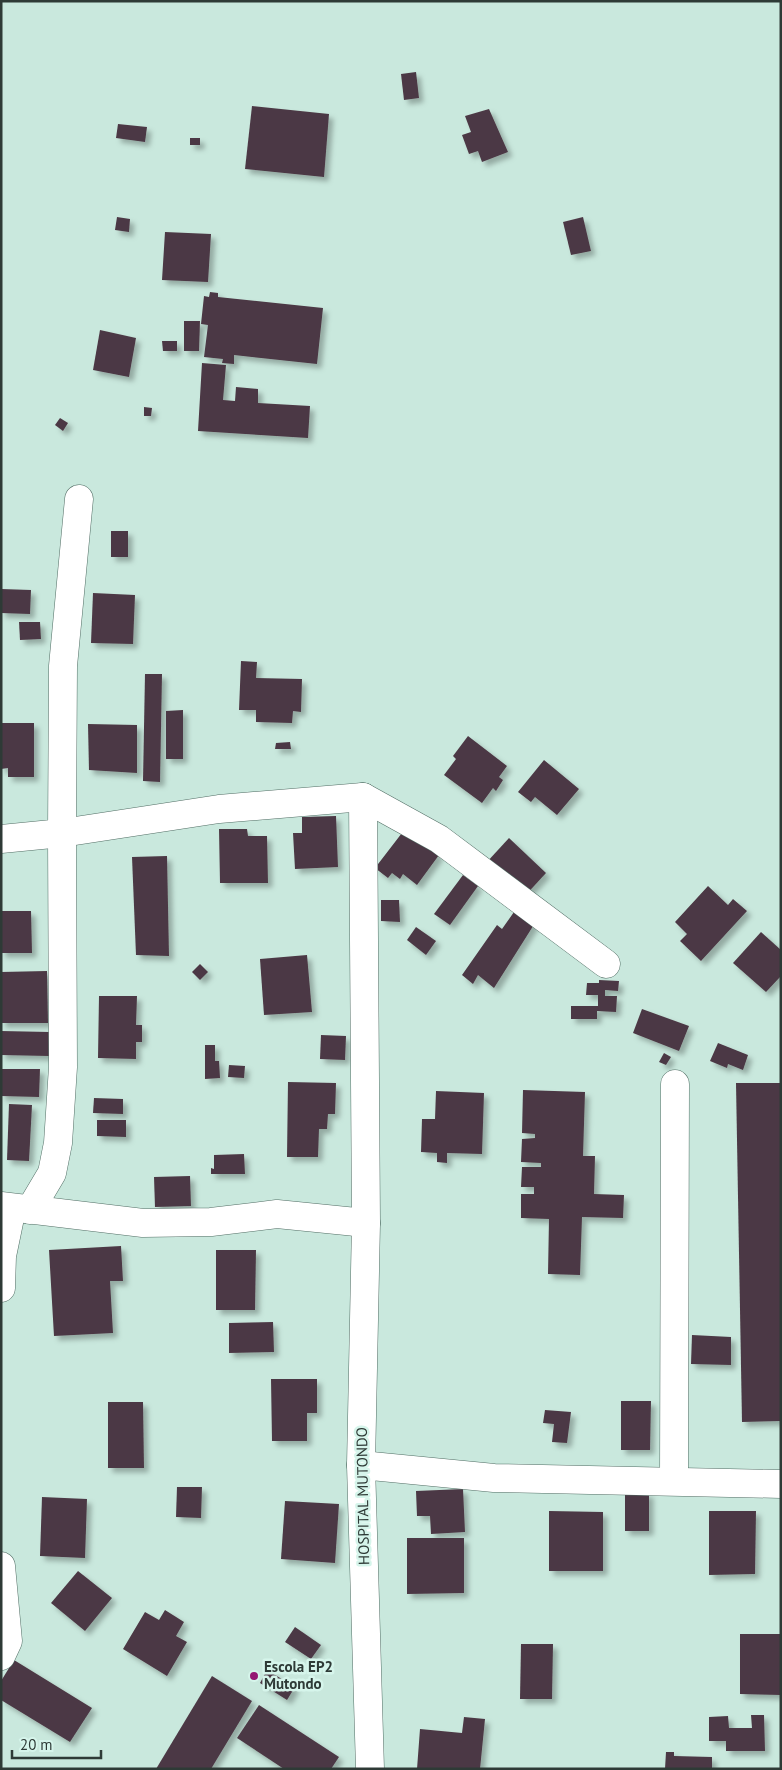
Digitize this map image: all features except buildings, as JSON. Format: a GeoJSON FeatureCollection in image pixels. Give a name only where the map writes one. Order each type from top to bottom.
{"type":"FeatureCollection","features":[{"type":"Feature","properties":{"kind":"street"},"geometry":{"type":"LineString","coordinates":[[1,1288],[2,1256],[14,1208],[52,1173],[58,1143],[63,1066],[63,666],[79,499]]}},
{"type":"Feature","properties":{"kind":"street"},"geometry":{"type":"LineString","coordinates":[[1,839],[62,833],[219,809],[364,797],[439,839],[606,964]]}},
{"type":"Feature","properties":{"kind":"street","name":"HOSPITAL MUTONDO"},"geometry":{"type":"LineString","coordinates":[[364,797],[366,1223],[361,1466],[370,1769]]}},
{"type":"Feature","properties":{"kind":"street"},"geometry":{"type":"LineString","coordinates":[[674,1481],[675,1084]]}},
{"type":"Feature","properties":{"kind":"street"},"geometry":{"type":"LineString","coordinates":[[14,1208],[143,1223],[210,1222],[277,1214],[366,1223]]}},
{"type":"Feature","properties":{"kind":"street"},"geometry":{"type":"LineString","coordinates":[[361,1466],[494,1478],[781,1484]]}},
{"type":"Feature","properties":{"kind":"street"},"geometry":{"type":"LineString","coordinates":[[1,1566],[8,1641],[1,1656]]}},
{"type":"Feature","properties":{"kind":"place","name":"Escola EP2 Mutondo"},"geometry":{"type":"Point","coordinates":[254,1676]}}]}
